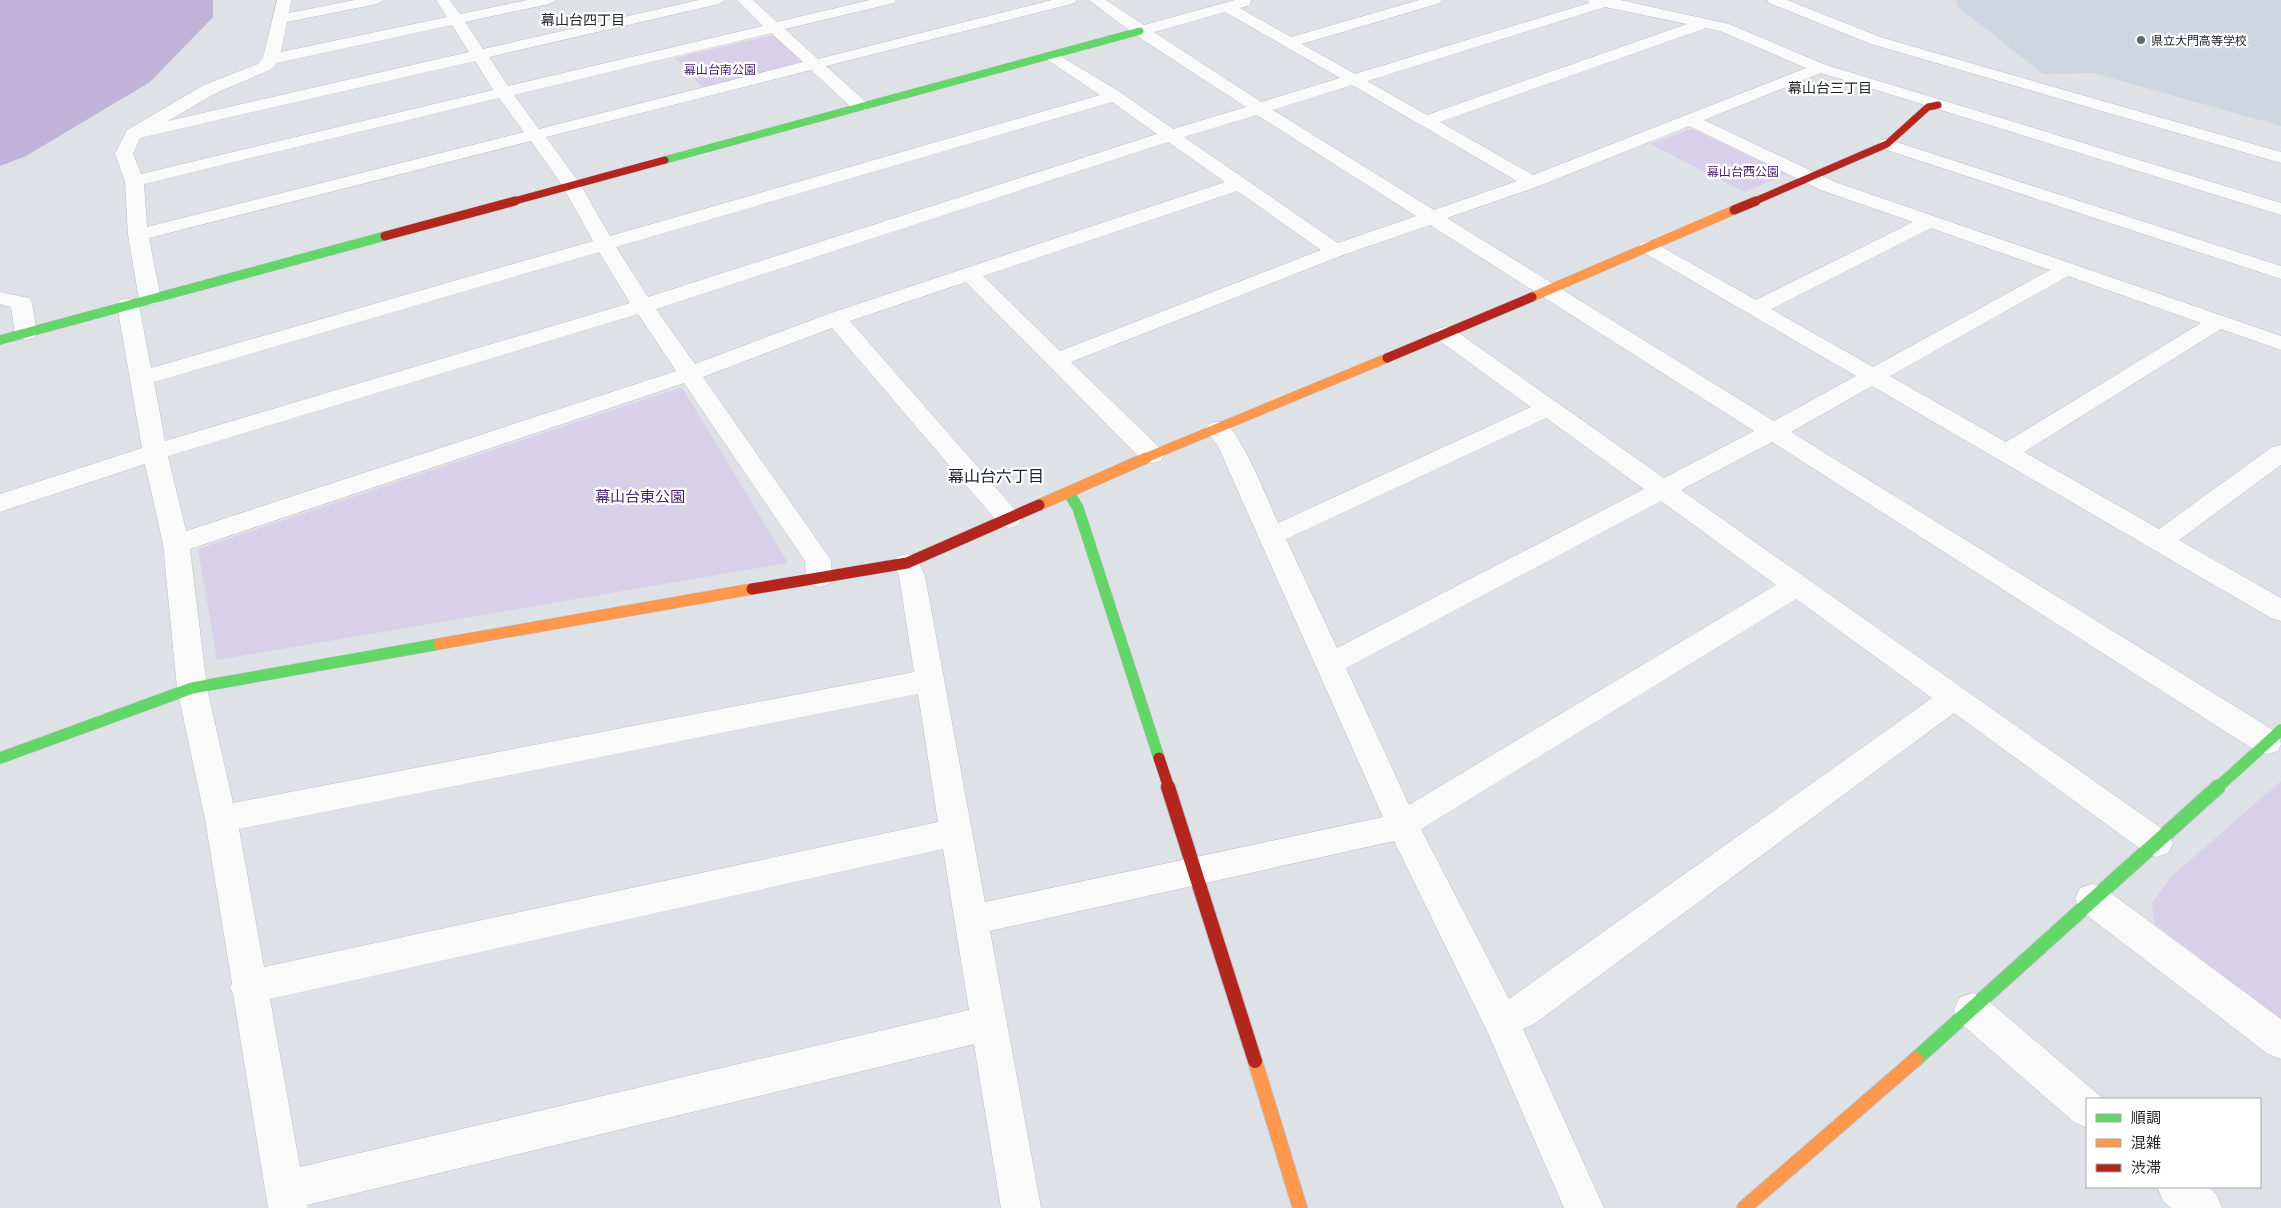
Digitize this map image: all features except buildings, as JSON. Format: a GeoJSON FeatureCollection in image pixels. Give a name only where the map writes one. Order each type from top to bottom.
{"type":"FeatureCollection","features":[{"type":"Feature","properties":{"kind":"street"},"geometry":{"type":"LineString","coordinates":[[284,0],[271,59],[264,67],[210,89],[133,134],[124,154],[134,181],[138,235],[142,378],[155,452],[176,544],[192,688],[221,819],[248,987],[287,1199],[988,1023]]}},
{"type":"Feature","properties":{"kind":"street"},"geometry":{"type":"LineString","coordinates":[[281,19],[377,0]]}},
{"type":"Feature","properties":{"kind":"street"},"geometry":{"type":"LineString","coordinates":[[443,0],[504,93],[571,184],[605,245],[643,306],[818,560],[819,577]]}},
{"type":"Feature","properties":{"kind":"street"},"geometry":{"type":"LineString","coordinates":[[271,59],[549,0]]}},
{"type":"Feature","properties":{"kind":"street"},"geometry":{"type":"LineString","coordinates":[[133,134],[719,0]]}},
{"type":"Feature","properties":{"kind":"street"},"geometry":{"type":"LineString","coordinates":[[744,0],[814,66],[860,106]]}},
{"type":"Feature","properties":{"kind":"street"},"geometry":{"type":"LineString","coordinates":[[134,181],[889,0]]}},
{"type":"Feature","properties":{"kind":"street"},"geometry":{"type":"LineString","coordinates":[[138,235],[1070,0]]}},
{"type":"Feature","properties":{"kind":"street"},"geometry":{"type":"LineString","coordinates":[[1096,0],[1140,31],[1431,217],[1548,288],[1774,431],[2274,736],[2157,843],[2092,899],[1972,1010],[1744,1208]]}},
{"type":"Feature","properties":{"kind":"street"},"geometry":{"type":"LineString","coordinates":[[0,340],[571,184],[1052,56],[1251,0]]}},
{"type":"Feature","properties":{"kind":"street"},"geometry":{"type":"LineString","coordinates":[[1291,42],[1435,0]]}},
{"type":"Feature","properties":{"kind":"street"},"geometry":{"type":"LineString","coordinates":[[1774,0],[1877,41],[2281,158]]}},
{"type":"Feature","properties":{"kind":"street"},"geometry":{"type":"LineString","coordinates":[[0,503],[155,452],[643,306],[1170,136],[1356,80],[1602,1],[1724,27],[1820,68],[2281,210]]}},
{"type":"Feature","properties":{"kind":"street"},"geometry":{"type":"LineString","coordinates":[[1227,7],[1428,120],[1532,182]]}},
{"type":"Feature","properties":{"kind":"street"},"geometry":{"type":"LineString","coordinates":[[1428,120],[1706,23]]}},
{"type":"Feature","properties":{"kind":"street"},"geometry":{"type":"LineString","coordinates":[[1052,56],[1114,96],[1336,251]]}},
{"type":"Feature","properties":{"kind":"street"},"geometry":{"type":"LineString","coordinates":[[1056,360],[1336,251],[1532,182],[1820,68]]}},
{"type":"Feature","properties":{"kind":"street"},"geometry":{"type":"LineString","coordinates":[[142,378],[1114,96]]}},
{"type":"Feature","properties":{"kind":"street"},"geometry":{"type":"LineString","coordinates":[[0,758],[192,688],[907,563],[1152,455],[1445,334],[1548,288],[1887,144],[1928,107],[1938,104]]}},
{"type":"Feature","properties":{"kind":"street"},"geometry":{"type":"LineString","coordinates":[[1690,120],[1810,178],[2281,343]]}},
{"type":"Feature","properties":{"kind":"street"},"geometry":{"type":"LineString","coordinates":[[1887,144],[2281,273]]}},
{"type":"Feature","properties":{"kind":"street"},"geometry":{"type":"LineString","coordinates":[[176,544],[689,374],[836,319],[1239,184]]}},
{"type":"Feature","properties":{"kind":"street"},"geometry":{"type":"LineString","coordinates":[[1754,309],[1931,221]]}},
{"type":"Feature","properties":{"kind":"street"},"geometry":{"type":"LineString","coordinates":[[1648,247],[2281,611]]}},
{"type":"Feature","properties":{"kind":"street"},"geometry":{"type":"LineString","coordinates":[[1330,663],[1345,658],[1774,431],[2068,268]]}},
{"type":"Feature","properties":{"kind":"street"},"geometry":{"type":"LineString","coordinates":[[969,274],[1152,455]]}},
{"type":"Feature","properties":{"kind":"street"},"geometry":{"type":"LineString","coordinates":[[0,298],[22,303],[26,332]]}},
{"type":"Feature","properties":{"kind":"street"},"geometry":{"type":"LineString","coordinates":[[836,319],[1009,519]]}},
{"type":"Feature","properties":{"kind":"street"},"geometry":{"type":"LineString","coordinates":[[2006,453],[2219,321]]}},
{"type":"Feature","properties":{"kind":"street"},"geometry":{"type":"LineString","coordinates":[[1445,334],[2157,843]]}},
{"type":"Feature","properties":{"kind":"street"},"geometry":{"type":"LineString","coordinates":[[1270,534],[1285,530],[1548,408]]}},
{"type":"Feature","properties":{"kind":"street"},"geometry":{"type":"LineString","coordinates":[[1217,429],[1228,443],[1402,824],[1501,1021],[1584,1208]]}},
{"type":"Feature","properties":{"kind":"street"},"geometry":{"type":"LineString","coordinates":[[2160,540],[2281,454]]}},
{"type":"Feature","properties":{"kind":"street"},"geometry":{"type":"LineString","coordinates":[[1069,493],[1078,508],[1196,871],[1300,1208]]}},
{"type":"Feature","properties":{"kind":"street"},"geometry":{"type":"LineString","coordinates":[[907,563],[912,576],[1021,1208]]}},
{"type":"Feature","properties":{"kind":"street"},"geometry":{"type":"LineString","coordinates":[[972,920],[1384,830],[1402,824],[1420,815],[1797,586]]}},
{"type":"Feature","properties":{"kind":"street"},"geometry":{"type":"LineString","coordinates":[[221,819],[930,680]]}},
{"type":"Feature","properties":{"kind":"street"},"geometry":{"type":"LineString","coordinates":[[1501,1021],[1521,1012],[1953,698]]}},
{"type":"Feature","properties":{"kind":"street"},"geometry":{"type":"LineString","coordinates":[[248,987],[957,832]]}},
{"type":"Feature","properties":{"kind":"street"},"geometry":{"type":"LineString","coordinates":[[2092,899],[2281,1041]]}},
{"type":"Feature","properties":{"kind":"street"},"geometry":{"type":"LineString","coordinates":[[1972,1010],[2086,1108]]}},
{"type":"Feature","properties":{"kind":"street"},"geometry":{"type":"LineString","coordinates":[[2178,1188],[2202,1208]]}},
{"type":"Feature","properties":{"kind":"shaded area"},"geometry":{"type":"Polygon","coordinates":[[[0,0],[213,0],[213,17],[150,82],[26,156],[0,166],[0,0]]]}},
{"type":"Feature","properties":{"kind":"shaded area","name":"県立大門高等学校"},"geometry":{"type":"Polygon","coordinates":[[[1956,0],[2281,0],[2281,126],[2093,73],[2043,74],[1958,7],[1956,0]]]}},
{"type":"Feature","properties":{"kind":"green space","name":"幕山台南公園"},"geometry":{"type":"Polygon","coordinates":[[[778,34],[814,66],[708,93],[675,58],[778,34]]]}},
{"type":"Feature","properties":{"kind":"green space","name":"幕山台西公園"},"geometry":{"type":"Polygon","coordinates":[[[1692,129],[1787,174],[1745,192],[1650,144],[1692,129]]]}},
{"type":"Feature","properties":{"kind":"green space","name":"幕山台東公園"},"geometry":{"type":"Polygon","coordinates":[[[682,387],[788,563],[217,660],[198,549],[682,387]]]}},
{"type":"Feature","properties":{"kind":"green space"},"geometry":{"type":"Polygon","coordinates":[[[2281,781],[2281,1020],[2154,923],[2152,903],[2172,876],[2281,781]]]}},
{"type":"Feature","properties":{"kind":"traffic: fast"},"geometry":{"type":"LineString","coordinates":[[665,160],[1140,31]]}},
{"type":"Feature","properties":{"kind":"traffic: fast"},"geometry":{"type":"LineString","coordinates":[[0,340],[385,236]]}},
{"type":"Feature","properties":{"kind":"traffic: fast"},"geometry":{"type":"LineString","coordinates":[[1069,493],[1078,508],[1159,758]]}},
{"type":"Feature","properties":{"kind":"traffic: fast"},"geometry":{"type":"LineString","coordinates":[[0,758],[192,688],[439,644]]}},
{"type":"Feature","properties":{"kind":"traffic: fast"},"geometry":{"type":"LineString","coordinates":[[1916,1059],[2281,730]]}},
{"type":"Feature","properties":{"kind":"traffic: slow"},"geometry":{"type":"LineString","coordinates":[[1532,297],[1734,210]]}},
{"type":"Feature","properties":{"kind":"traffic: slow"},"geometry":{"type":"LineString","coordinates":[[1039,505],[1152,455],[1387,358]]}},
{"type":"Feature","properties":{"kind":"traffic: slow"},"geometry":{"type":"LineString","coordinates":[[439,644],[752,589]]}},
{"type":"Feature","properties":{"kind":"traffic: slow"},"geometry":{"type":"LineString","coordinates":[[1744,1208],[1916,1059]]}},
{"type":"Feature","properties":{"kind":"traffic: slow"},"geometry":{"type":"LineString","coordinates":[[1255,1061],[1300,1208]]}},
{"type":"Feature","properties":{"kind":"traffic: jam"},"geometry":{"type":"LineString","coordinates":[[1734,210],[1887,144],[1928,107],[1938,105]]}},
{"type":"Feature","properties":{"kind":"traffic: jam"},"geometry":{"type":"LineString","coordinates":[[385,236],[665,160]]}},
{"type":"Feature","properties":{"kind":"traffic: jam"},"geometry":{"type":"LineString","coordinates":[[1387,358],[1532,297]]}},
{"type":"Feature","properties":{"kind":"traffic: jam"},"geometry":{"type":"LineString","coordinates":[[752,589],[907,563],[1039,505]]}},
{"type":"Feature","properties":{"kind":"traffic: jam"},"geometry":{"type":"LineString","coordinates":[[1159,758],[1255,1061]]}},
{"type":"Feature","properties":{"kind":"place","name":"県立大門高等学校"},"geometry":{"type":"Point","coordinates":[2141,40]}},
{"type":"Feature","properties":{"kind":"district","name":"幕山台四丁目"},"geometry":{"type":"Point","coordinates":[583,20]}},
{"type":"Feature","properties":{"kind":"district","name":"幕山台三丁目"},"geometry":{"type":"Point","coordinates":[1830,88]}},
{"type":"Feature","properties":{"kind":"district","name":"幕山台六丁目"},"geometry":{"type":"Point","coordinates":[996,476]}}]}
